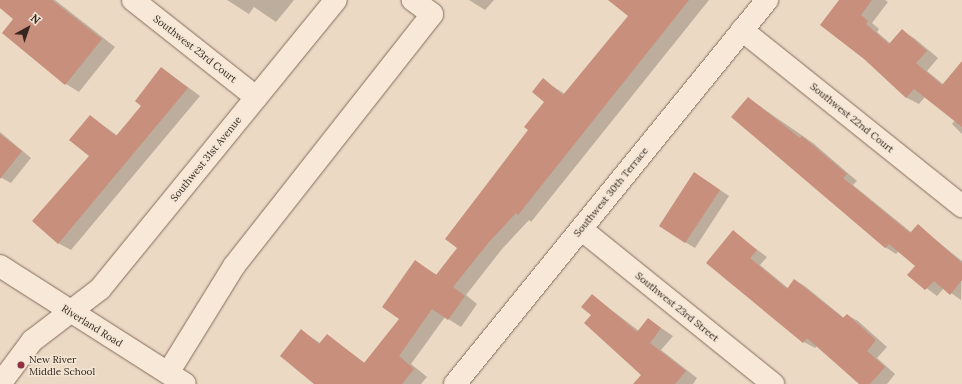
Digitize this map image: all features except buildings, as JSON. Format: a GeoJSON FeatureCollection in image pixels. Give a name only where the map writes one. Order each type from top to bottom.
{"type":"FeatureCollection","features":[{"type":"Feature","properties":{"kind":"street","name":"Southwest 23rd Court"},"geometry":{"type":"LineString","coordinates":[[133,0],[256,97]]}},
{"type":"Feature","properties":{"kind":"street","name":"Southwest 31st Avenue"},"geometry":{"type":"LineString","coordinates":[[0,384],[32,341],[100,289],[336,0]]}},
{"type":"Feature","properties":{"kind":"street"},"geometry":{"type":"LineString","coordinates":[[176,379],[234,266],[432,14],[413,0]]}},
{"type":"Feature","properties":{"kind":"street","name":"Southwest 30th Terrace"},"geometry":{"type":"LineString","coordinates":[[455,384],[767,0]]}},
{"type":"Feature","properties":{"kind":"street","name":"Southwest 22nd Court"},"geometry":{"type":"LineString","coordinates":[[742,30],[962,206]]}},
{"type":"Feature","properties":{"kind":"street","name":"Southwest 23rd Street"},"geometry":{"type":"LineString","coordinates":[[581,229],[773,384]]}},
{"type":"Feature","properties":{"kind":"street","name":"Riverland Road"},"geometry":{"type":"LineString","coordinates":[[0,266],[176,379]]}},
{"type":"Feature","properties":{"kind":"place","name":"New River Middle School"},"geometry":{"type":"Point","coordinates":[21,365]}}]}
